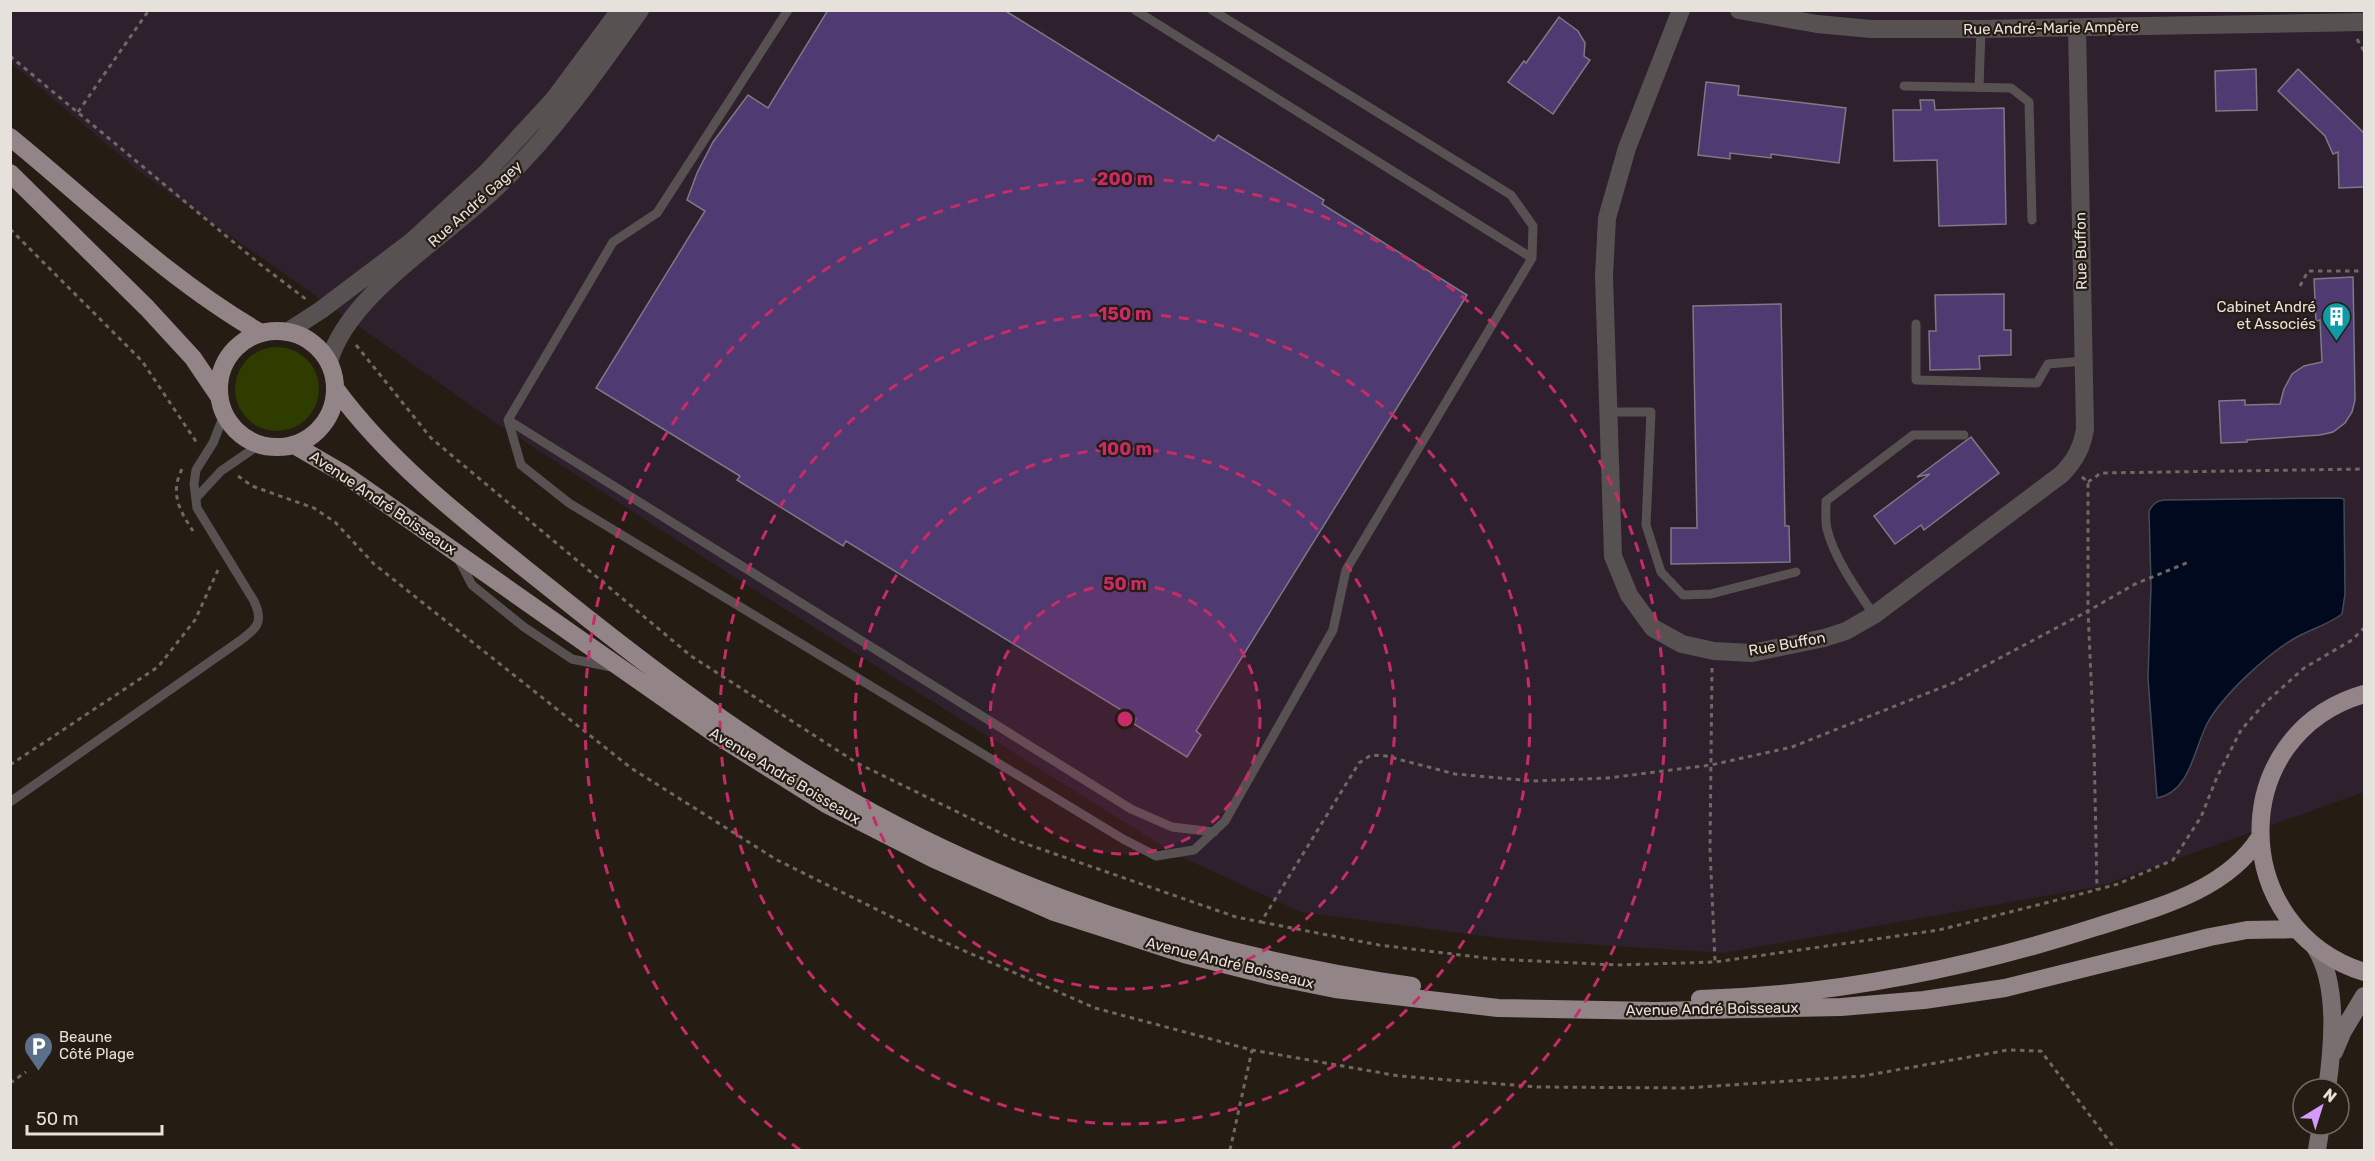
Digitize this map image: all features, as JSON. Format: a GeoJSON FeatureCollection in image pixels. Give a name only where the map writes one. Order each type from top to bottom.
{"type":"FeatureCollection","features":[{"type":"Feature","properties":{"kind":"main road"},"geometry":{"type":"LineString","coordinates":[[10,137],[180,279],[261,333]]}},
{"type":"Feature","properties":{"kind":"main road"},"geometry":{"type":"LineString","coordinates":[[10,173],[147,308],[193,358],[218,395],[224,415],[239,434],[259,445],[271,447],[294,445],[311,437],[324,423],[333,407],[335,388],[329,363],[312,342],[287,332],[261,333],[246,339],[234,349],[224,363],[219,378],[218,395]]}},
{"type":"Feature","properties":{"kind":"main road","name":"Avenue André Boisseaux"},"geometry":{"type":"LineString","coordinates":[[335,388],[387,448],[457,511],[647,666],[756,743],[830,789],[902,828],[961,856],[1077,904],[1219,949],[1363,979],[1506,996],[1629,1001],[1704,999],[1818,989],[1934,970],[1996,957],[2147,911],[2192,893],[2212,882],[2249,854],[2260,837]]}},
{"type":"Feature","properties":{"kind":"main road","name":"Avenue André Boisseaux"},"geometry":{"type":"LineString","coordinates":[[294,445],[344,474],[715,734],[826,804],[934,860],[1054,912],[1184,954],[1335,989],[1498,1008],[1655,1011],[1841,1008],[1924,1000],[2005,988],[2210,937],[2247,930],[2296,929]]}},
{"type":"Feature","properties":{"kind":"main road"},"geometry":{"type":"LineString","coordinates":[[2364,694],[2345,701],[2322,714],[2302,730],[2285,751],[2267,786],[2261,811],[2260,837],[2263,862],[2270,886],[2281,909],[2296,929],[2335,960],[2364,972]]}},
{"type":"Feature","properties":{"kind":"street","name":"Rue André Gagey"},"geometry":{"type":"LineString","coordinates":[[287,332],[321,310],[411,242],[487,172],[554,99],[620,10]]}},
{"type":"Feature","properties":{"kind":"street","name":"Rue André Gagey"},"geometry":{"type":"LineString","coordinates":[[329,363],[333,346],[357,310],[500,185],[530,154],[567,111],[640,10]]}},
{"type":"Feature","properties":{"kind":"street","name":"Rue Buffon"},"geometry":{"type":"LineString","coordinates":[[1681,10],[1627,148],[1607,218],[1604,276],[1613,556],[1629,596],[1653,628],[1682,644],[1714,651],[1752,653],[1846,632],[1874,615],[2070,465],[2078,454],[2084,436],[2084,361],[2077,27]]}},
{"type":"Feature","properties":{"kind":"street","name":"Rue André-Marie Ampère"},"geometry":{"type":"LineString","coordinates":[[1739,10],[1817,24],[1871,29],[1981,30],[2364,22]]}},
{"type":"Feature","properties":{"kind":"street"},"geometry":{"type":"LineString","coordinates":[[2315,946],[2326,967],[2331,989],[2331,1059],[2329,1077]]}},
{"type":"Feature","properties":{"kind":"street"},"geometry":{"type":"LineString","coordinates":[[2331,1059],[2343,1031],[2364,996]]}},
{"type":"Feature","properties":{"kind":"lane"},"geometry":{"type":"LineString","coordinates":[[788,10],[657,213],[613,242],[508,420],[521,465],[569,503],[1123,839],[1156,856],[1194,850],[1226,821],[1333,630],[1346,570],[1532,258],[1533,226],[1511,195],[1212,10]]}},
{"type":"Feature","properties":{"kind":"lane"},"geometry":{"type":"LineString","coordinates":[[1135,10],[1532,258]]}},
{"type":"Feature","properties":{"kind":"lane"},"geometry":{"type":"LineString","coordinates":[[1979,87],[1981,30]]}},
{"type":"Feature","properties":{"kind":"lane"},"geometry":{"type":"LineString","coordinates":[[1904,86],[2011,88],[2029,102],[2032,220]]}},
{"type":"Feature","properties":{"kind":"lane"},"geometry":{"type":"LineString","coordinates":[[1916,324],[1916,380],[2037,382],[2048,364],[2084,361]]}},
{"type":"Feature","properties":{"kind":"lane"},"geometry":{"type":"LineString","coordinates":[[1608,412],[1651,412],[1646,525],[1661,572],[1683,595],[1711,594],[1796,572]]}},
{"type":"Feature","properties":{"kind":"lane"},"geometry":{"type":"LineString","coordinates":[[10,802],[241,640],[256,626],[259,612],[201,518],[196,498],[194,484],[196,470],[213,443],[224,415]]}},
{"type":"Feature","properties":{"kind":"lane"},"geometry":{"type":"LineString","coordinates":[[508,420],[1131,809],[1172,827],[1214,831]]}},
{"type":"Feature","properties":{"kind":"lane"},"geometry":{"type":"LineString","coordinates":[[1874,615],[1851,581],[1833,545],[1826,528],[1826,501],[1914,435],[1964,435]]}},
{"type":"Feature","properties":{"kind":"lane"},"geometry":{"type":"LineString","coordinates":[[196,498],[221,471],[259,445]]}},
{"type":"Feature","properties":{"kind":"path"},"geometry":{"type":"LineString","coordinates":[[78,112],[148,10]]}},
{"type":"Feature","properties":{"kind":"path"},"geometry":{"type":"LineString","coordinates":[[10,56],[261,265],[321,310]]}},
{"type":"Feature","properties":{"kind":"path"},"geometry":{"type":"LineString","coordinates":[[10,229],[142,361],[197,444],[194,449]]}},
{"type":"Feature","properties":{"kind":"path"},"geometry":{"type":"LineString","coordinates":[[2300,286],[2308,271],[2364,271]]}},
{"type":"Feature","properties":{"kind":"path"},"geometry":{"type":"LineString","coordinates":[[184,464],[176,482],[176,494],[186,520],[197,536]]}},
{"type":"Feature","properties":{"kind":"path"},"geometry":{"type":"LineString","coordinates":[[2070,465],[2088,482],[2088,612],[2097,890]]}},
{"type":"Feature","properties":{"kind":"path"},"geometry":{"type":"LineString","coordinates":[[2088,482],[2101,473],[2364,469]]}},
{"type":"Feature","properties":{"kind":"path"},"geometry":{"type":"LineString","coordinates":[[1711,765],[1792,747],[1953,683],[2088,612],[2135,584],[2189,562]]}},
{"type":"Feature","properties":{"kind":"path"},"geometry":{"type":"LineString","coordinates":[[10,765],[158,667],[195,620],[217,574],[217,566]]}},
{"type":"Feature","properties":{"kind":"path"},"geometry":{"type":"LineString","coordinates":[[1261,922],[1379,945],[1494,959],[1617,965],[1715,962],[1939,930],[2097,890],[2118,884],[2173,860],[2201,817],[2217,777],[2241,730],[2265,703],[2304,668],[2352,640],[2364,628]]}},
{"type":"Feature","properties":{"kind":"path"},"geometry":{"type":"LineString","coordinates":[[1714,651],[1710,849],[1715,962]]}},
{"type":"Feature","properties":{"kind":"path"},"geometry":{"type":"LineString","coordinates":[[1230,1150],[1252,1050]]}},
{"type":"Feature","properties":{"kind":"path"},"geometry":{"type":"LineString","coordinates":[[10,1083],[26,1072]]}},
{"type":"Feature","properties":{"kind":"shaded area"},"geometry":{"type":"Polygon","coordinates":[[[11,10],[2364,11],[2364,792],[2101,886],[1724,953],[1506,939],[1301,912],[1177,855],[748,586],[493,421],[137,170],[11,63],[11,10]]]}},
{"type":"Feature","properties":{"kind":"green space"},"geometry":{"type":"Polygon","coordinates":[[[277,347],[300,354],[312,366],[319,389],[312,412],[300,424],[277,431],[254,424],[242,412],[235,389],[242,366],[254,354],[277,347]]]}},
{"type":"Feature","properties":{"kind":"water"},"geometry":{"type":"Polygon","coordinates":[[[2344,499],[2345,594],[2342,614],[2286,644],[2248,675],[2225,699],[2208,722],[2184,778],[2168,794],[2157,798],[2148,678],[2151,585],[2150,509],[2157,502],[2164,500],[2344,499]]]}},
{"type":"Feature","properties":{"kind":"building"},"geometry":{"type":"Polygon","coordinates":[[[828,10],[1004,10],[1214,141],[1218,135],[1324,200],[1322,204],[1467,295],[1196,731],[1201,735],[1187,757],[1134,724],[1136,719],[846,541],[843,546],[737,480],[740,476],[596,388],[705,211],[687,200],[697,173],[713,142],[748,95],[768,108],[828,10]]]}},
{"type":"Feature","properties":{"kind":"building"},"geometry":{"type":"Polygon","coordinates":[[[1559,17],[1578,31],[1585,43],[1584,56],[1590,60],[1553,114],[1508,82],[1524,61],[1526,63],[1559,17]]]}},
{"type":"Feature","properties":{"kind":"building"},"geometry":{"type":"Polygon","coordinates":[[[2256,69],[2257,110],[2216,111],[2215,71],[2256,69]]]}},
{"type":"Feature","properties":{"kind":"building"},"geometry":{"type":"Polygon","coordinates":[[[2298,69],[2364,133],[2364,187],[2339,188],[2338,152],[2333,154],[2325,136],[2278,91],[2298,69]]]}},
{"type":"Feature","properties":{"kind":"building"},"geometry":{"type":"Polygon","coordinates":[[[1706,82],[1739,86],[1738,95],[1846,108],[1839,163],[1771,154],[1771,158],[1730,153],[1730,159],[1698,155],[1706,82]]]}},
{"type":"Feature","properties":{"kind":"building"},"geometry":{"type":"Polygon","coordinates":[[[1920,100],[1934,100],[1935,110],[2004,108],[2006,224],[1939,226],[1937,160],[1894,161],[1893,110],[1921,110],[1920,100]]]}},
{"type":"Feature","properties":{"kind":"building","name":"Cabinet André et Associés"},"geometry":{"type":"Polygon","coordinates":[[[2353,277],[2355,400],[2352,412],[2345,423],[2333,432],[2320,435],[2221,443],[2219,401],[2245,400],[2245,405],[2280,404],[2284,389],[2292,374],[2304,366],[2322,362],[2320,320],[2316,321],[2314,279],[2353,277]]]}},
{"type":"Feature","properties":{"kind":"building"},"geometry":{"type":"Polygon","coordinates":[[[2004,294],[2004,330],[2011,330],[2011,355],[1979,356],[1980,369],[1930,370],[1929,331],[1936,331],[1935,295],[2004,294]]]}},
{"type":"Feature","properties":{"kind":"building"},"geometry":{"type":"Polygon","coordinates":[[[1781,304],[1785,526],[1789,526],[1790,562],[1671,564],[1671,528],[1697,528],[1693,306],[1781,304]]]}},
{"type":"Feature","properties":{"kind":"building"},"geometry":{"type":"Polygon","coordinates":[[[1971,437],[1999,473],[1924,530],[1921,525],[1895,544],[1874,516],[1930,474],[1917,477],[1971,437]]]}},
{"type":"Feature","properties":{"kind":"place","name":"Cabinet André et Associés"},"geometry":{"type":"Point","coordinates":[2337,342]}},
{"type":"Feature","properties":{"kind":"place","name":"Beaune Côté Plage"},"geometry":{"type":"Point","coordinates":[38,1072]}}]}
